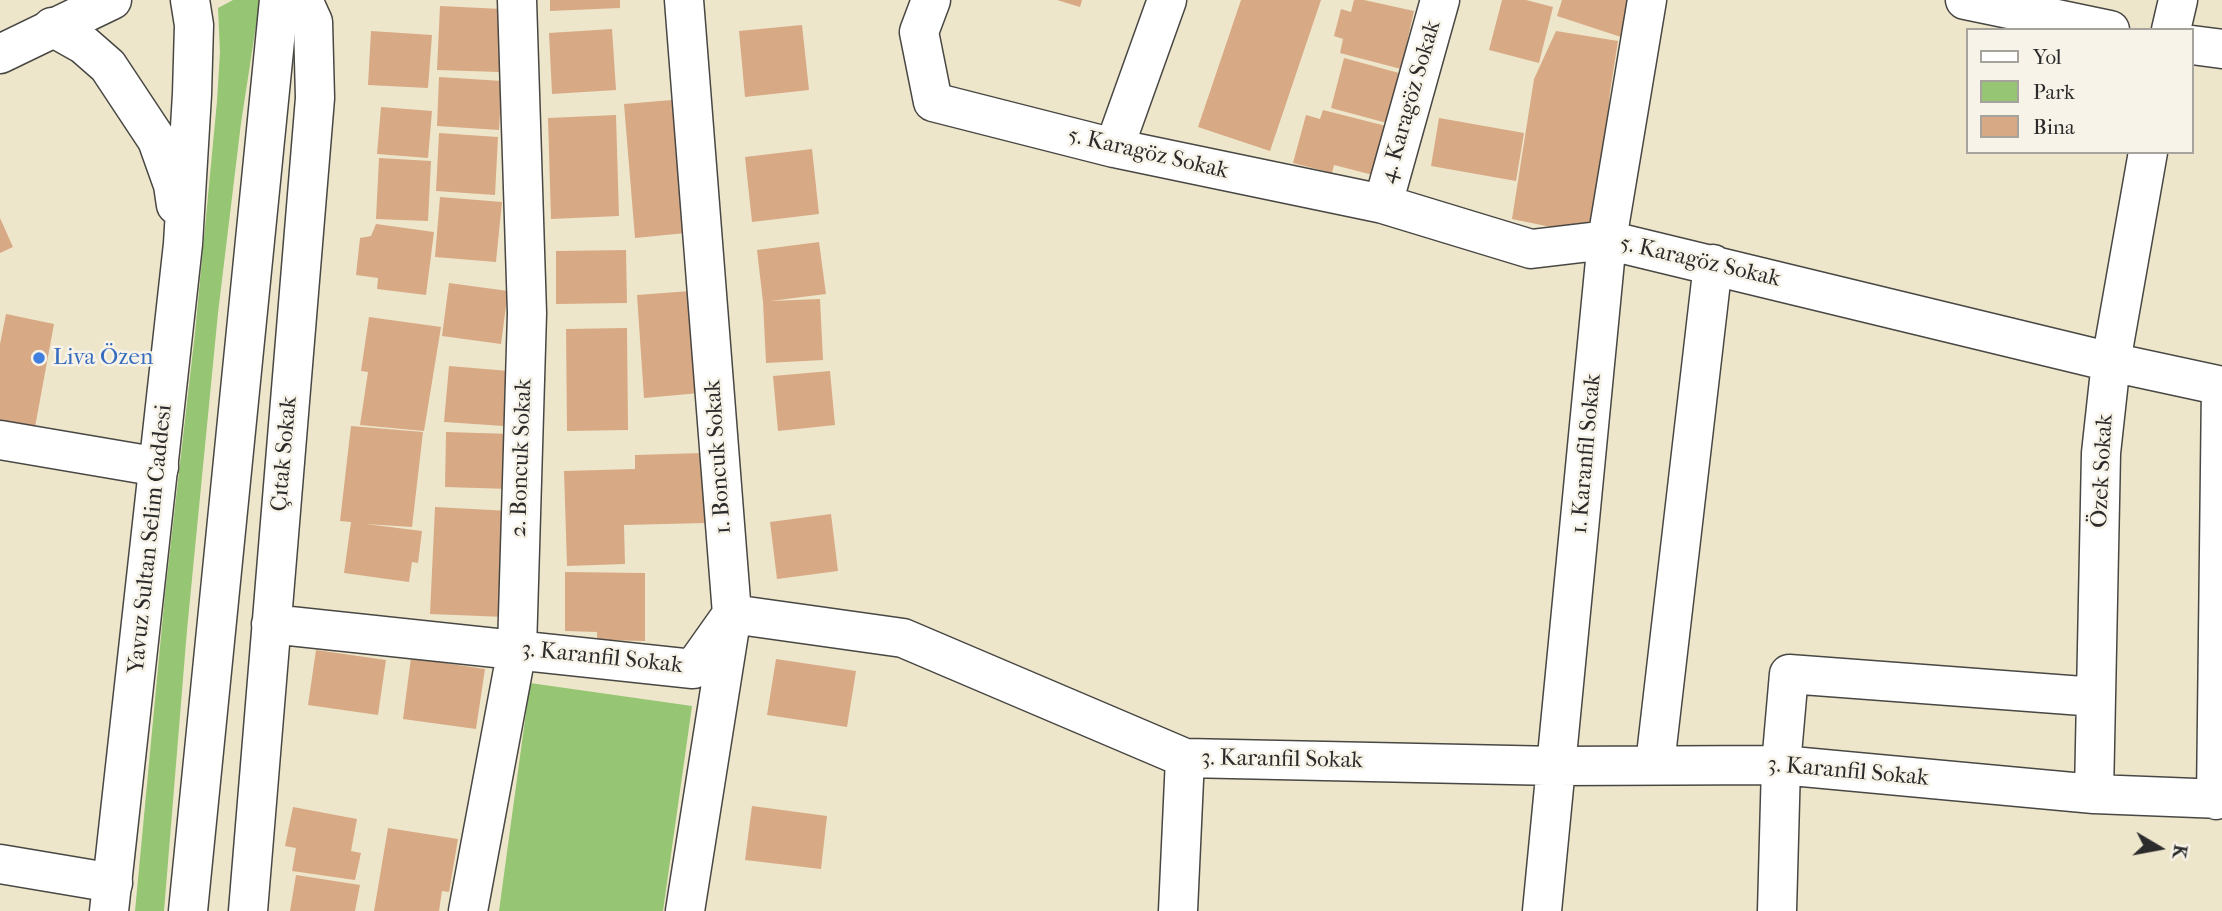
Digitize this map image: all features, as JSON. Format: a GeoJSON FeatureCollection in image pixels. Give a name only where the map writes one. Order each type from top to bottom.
{"type":"FeatureCollection","features":[{"type":"Feature","properties":{"kind":"street"},"geometry":{"type":"LineString","coordinates":[[0,54],[112,0]]}},
{"type":"Feature","properties":{"kind":"street","name":"Yavuz Sultan Selim Caddesi"},"geometry":{"type":"LineString","coordinates":[[111,897],[183,244],[194,25],[190,0]]}},
{"type":"Feature","properties":{"kind":"street"},"geometry":{"type":"LineString","coordinates":[[188,911],[279,0]]}},
{"type":"Feature","properties":{"kind":"street","name":"Çıtak Sokak"},"geometry":{"type":"LineString","coordinates":[[248,911],[315,98],[313,22],[303,0]]}},
{"type":"Feature","properties":{"kind":"street","name":"2. Boncuk Sokak"},"geometry":{"type":"LineString","coordinates":[[468,911],[517,649],[527,313],[517,0]]}},
{"type":"Feature","properties":{"kind":"street","name":"1. Boncuk Sokak"},"geometry":{"type":"LineString","coordinates":[[684,0],[732,614],[685,911]]}},
{"type":"Feature","properties":{"kind":"street","name":"5. Karagöz Sokak"},"geometry":{"type":"LineString","coordinates":[[931,0],[919,32],[933,102],[1114,148],[1383,204],[1531,249],[1607,240],[2221,386]]}},
{"type":"Feature","properties":{"kind":"street"},"geometry":{"type":"LineString","coordinates":[[1114,148],[1167,0]]}},
{"type":"Feature","properties":{"kind":"street","name":"4. Karagöz Sokak"},"geometry":{"type":"LineString","coordinates":[[1383,204],[1440,0]]}},
{"type":"Feature","properties":{"kind":"street","name":"1. Karanfil Sokak"},"geometry":{"type":"LineString","coordinates":[[1542,911],[1607,240],[1647,0]]}},
{"type":"Feature","properties":{"kind":"street"},"geometry":{"type":"LineString","coordinates":[[1965,0],[2100,28]]}},
{"type":"Feature","properties":{"kind":"street"},"geometry":{"type":"LineString","coordinates":[[2171,28],[2178,0]]}},
{"type":"Feature","properties":{"kind":"street"},"geometry":{"type":"LineString","coordinates":[[52,27],[84,45],[108,66],[156,140],[173,185],[183,244]]}},
{"type":"Feature","properties":{"kind":"street"},"geometry":{"type":"LineString","coordinates":[[2194,45],[2222,49]]}},
{"type":"Feature","properties":{"kind":"street","name":"Özek Sokak"},"geometry":{"type":"LineString","coordinates":[[2094,793],[2101,453],[2111,362],[2148,154]]}},
{"type":"Feature","properties":{"kind":"street"},"geometry":{"type":"LineString","coordinates":[[1655,764],[1713,264]]}},
{"type":"Feature","properties":{"kind":"street"},"geometry":{"type":"LineString","coordinates":[[2219,799],[2221,386]]}},
{"type":"Feature","properties":{"kind":"street"},"geometry":{"type":"LineString","coordinates":[[0,440],[159,467]]}},
{"type":"Feature","properties":{"kind":"street","name":"3. Karanfil Sokak"},"geometry":{"type":"LineString","coordinates":[[271,624],[693,668],[732,614],[903,638],[1185,758],[1557,766],[1781,765],[2094,793],[2219,799]]}},
{"type":"Feature","properties":{"kind":"street"},"geometry":{"type":"LineString","coordinates":[[1777,911],[1781,765],[1789,674],[2096,697]]}},
{"type":"Feature","properties":{"kind":"street"},"geometry":{"type":"LineString","coordinates":[[1178,911],[1185,758]]}},
{"type":"Feature","properties":{"kind":"street"},"geometry":{"type":"LineString","coordinates":[[0,864],[111,897]]}},
{"type":"Feature","properties":{"kind":"green space"},"geometry":{"type":"Polygon","coordinates":[[[233,0],[260,0],[241,123],[218,313],[187,630],[164,911],[135,911],[217,101],[220,52],[218,8],[233,0]]]}},
{"type":"Feature","properties":{"kind":"green space"},"geometry":{"type":"Polygon","coordinates":[[[530,683],[692,706],[663,911],[499,911],[530,683]]]}},
{"type":"Feature","properties":{"kind":"building"},"geometry":{"type":"Polygon","coordinates":[[[550,0],[620,0],[620,8],[550,11],[550,0]]]}},
{"type":"Feature","properties":{"kind":"building"},"geometry":{"type":"Polygon","coordinates":[[[1057,0],[1082,0],[1080,7],[1057,0]]]}},
{"type":"Feature","properties":{"kind":"building"},"geometry":{"type":"Polygon","coordinates":[[[1241,0],[1321,0],[1270,151],[1198,127],[1241,0]]]}},
{"type":"Feature","properties":{"kind":"building"},"geometry":{"type":"Polygon","coordinates":[[[1354,0],[1414,11],[1401,69],[1340,53],[1343,39],[1334,36],[1341,9],[1351,12],[1354,0]]]}},
{"type":"Feature","properties":{"kind":"building"},"geometry":{"type":"Polygon","coordinates":[[[1502,0],[1526,0],[1553,7],[1539,63],[1489,50],[1502,0]]]}},
{"type":"Feature","properties":{"kind":"building"},"geometry":{"type":"Polygon","coordinates":[[[1562,0],[1636,0],[1624,38],[1557,16],[1562,0]]]}},
{"type":"Feature","properties":{"kind":"building"},"geometry":{"type":"Polygon","coordinates":[[[440,6],[502,9],[499,72],[437,70],[440,6]]]}},
{"type":"Feature","properties":{"kind":"building"},"geometry":{"type":"Polygon","coordinates":[[[802,25],[809,90],[745,97],[739,31],[802,25]]]}},
{"type":"Feature","properties":{"kind":"building"},"geometry":{"type":"Polygon","coordinates":[[[612,29],[616,90],[552,94],[549,33],[612,29]]]}},
{"type":"Feature","properties":{"kind":"building"},"geometry":{"type":"Polygon","coordinates":[[[371,31],[432,35],[428,88],[368,85],[371,31]]]}},
{"type":"Feature","properties":{"kind":"building"},"geometry":{"type":"Polygon","coordinates":[[[1556,31],[1618,41],[1590,235],[1512,219],[1534,79],[1556,31]]]}},
{"type":"Feature","properties":{"kind":"building"},"geometry":{"type":"Polygon","coordinates":[[[1344,58],[1399,73],[1387,123],[1331,108],[1344,58]]]}},
{"type":"Feature","properties":{"kind":"building"},"geometry":{"type":"Polygon","coordinates":[[[439,77],[502,81],[499,130],[437,126],[439,77]]]}},
{"type":"Feature","properties":{"kind":"building"},"geometry":{"type":"Polygon","coordinates":[[[684,99],[696,232],[635,238],[624,104],[684,99]]]}},
{"type":"Feature","properties":{"kind":"building"},"geometry":{"type":"Polygon","coordinates":[[[381,107],[432,111],[428,158],[377,154],[381,107]]]}},
{"type":"Feature","properties":{"kind":"building"},"geometry":{"type":"Polygon","coordinates":[[[1323,110],[1386,126],[1373,175],[1334,165],[1332,173],[1293,163],[1306,115],[1320,119],[1323,110]]]}},
{"type":"Feature","properties":{"kind":"building"},"geometry":{"type":"Polygon","coordinates":[[[616,115],[619,216],[551,219],[548,118],[616,115]]]}},
{"type":"Feature","properties":{"kind":"building"},"geometry":{"type":"Polygon","coordinates":[[[1439,118],[1524,133],[1516,181],[1431,166],[1439,118]]]}},
{"type":"Feature","properties":{"kind":"building"},"geometry":{"type":"Polygon","coordinates":[[[439,133],[498,137],[495,195],[436,191],[439,133]]]}},
{"type":"Feature","properties":{"kind":"building"},"geometry":{"type":"Polygon","coordinates":[[[812,149],[819,214],[752,222],[745,157],[812,149]]]}},
{"type":"Feature","properties":{"kind":"building"},"geometry":{"type":"Polygon","coordinates":[[[379,158],[431,161],[428,221],[376,219],[379,158]]]}},
{"type":"Feature","properties":{"kind":"building"},"geometry":{"type":"Polygon","coordinates":[[[440,197],[502,202],[496,262],[435,257],[440,197]]]}},
{"type":"Feature","properties":{"kind":"building"},"geometry":{"type":"Polygon","coordinates":[[[0,218],[13,247],[0,253],[0,218]]]}},
{"type":"Feature","properties":{"kind":"building"},"geometry":{"type":"Polygon","coordinates":[[[376,224],[434,232],[426,295],[377,289],[378,278],[356,275],[360,238],[371,236],[376,224]]]}},
{"type":"Feature","properties":{"kind":"building"},"geometry":{"type":"Polygon","coordinates":[[[819,242],[826,294],[770,301],[820,299],[823,360],[766,363],[757,250],[819,242]]]}},
{"type":"Feature","properties":{"kind":"building"},"geometry":{"type":"Polygon","coordinates":[[[626,250],[627,303],[556,304],[556,251],[626,250]]]}},
{"type":"Feature","properties":{"kind":"building"},"geometry":{"type":"Polygon","coordinates":[[[449,283],[508,291],[501,344],[442,336],[449,283]]]}},
{"type":"Feature","properties":{"kind":"building"},"geometry":{"type":"Polygon","coordinates":[[[704,290],[711,392],[644,398],[637,295],[704,290]]]}},
{"type":"Feature","properties":{"kind":"building"},"geometry":{"type":"Polygon","coordinates":[[[6,314],[54,324],[33,438],[0,432],[0,344],[6,314]]]}},
{"type":"Feature","properties":{"kind":"building"},"geometry":{"type":"Polygon","coordinates":[[[369,317],[441,327],[424,431],[360,425],[368,372],[361,371],[369,317]]]}},
{"type":"Feature","properties":{"kind":"building"},"geometry":{"type":"Polygon","coordinates":[[[627,328],[628,430],[567,431],[566,329],[627,328]]]}},
{"type":"Feature","properties":{"kind":"building"},"geometry":{"type":"Polygon","coordinates":[[[449,366],[509,371],[504,426],[444,422],[449,366]]]}},
{"type":"Feature","properties":{"kind":"building"},"geometry":{"type":"Polygon","coordinates":[[[830,371],[835,425],[778,431],[773,376],[830,371]]]}},
{"type":"Feature","properties":{"kind":"building"},"geometry":{"type":"Polygon","coordinates":[[[351,426],[423,432],[412,527],[366,524],[422,531],[418,563],[412,562],[409,582],[344,573],[351,522],[340,521],[351,426]]]}},
{"type":"Feature","properties":{"kind":"building"},"geometry":{"type":"Polygon","coordinates":[[[446,432],[512,434],[511,489],[445,487],[446,432]]]}},
{"type":"Feature","properties":{"kind":"building"},"geometry":{"type":"Polygon","coordinates":[[[703,453],[706,523],[624,525],[625,564],[567,566],[564,471],[635,469],[635,455],[703,453]]]}},
{"type":"Feature","properties":{"kind":"building"},"geometry":{"type":"Polygon","coordinates":[[[435,507],[510,511],[505,617],[430,614],[435,507]]]}},
{"type":"Feature","properties":{"kind":"building"},"geometry":{"type":"Polygon","coordinates":[[[831,514],[838,571],[777,579],[770,522],[831,514]]]}},
{"type":"Feature","properties":{"kind":"building"},"geometry":{"type":"Polygon","coordinates":[[[565,572],[645,573],[645,641],[597,640],[597,632],[565,631],[565,572]]]}},
{"type":"Feature","properties":{"kind":"building"},"geometry":{"type":"Polygon","coordinates":[[[316,650],[386,660],[378,715],[308,705],[316,650]]]}},
{"type":"Feature","properties":{"kind":"building"},"geometry":{"type":"Polygon","coordinates":[[[411,658],[485,669],[476,729],[403,719],[411,658]]]}},
{"type":"Feature","properties":{"kind":"building"},"geometry":{"type":"Polygon","coordinates":[[[776,659],[856,671],[847,727],[767,715],[776,659]]]}},
{"type":"Feature","properties":{"kind":"building"},"geometry":{"type":"Polygon","coordinates":[[[752,806],[827,816],[821,869],[745,860],[752,806]]]}},
{"type":"Feature","properties":{"kind":"building"},"geometry":{"type":"Polygon","coordinates":[[[293,807],[357,819],[351,851],[361,853],[355,880],[292,871],[296,848],[285,846],[293,807]]]}},
{"type":"Feature","properties":{"kind":"building"},"geometry":{"type":"Polygon","coordinates":[[[388,828],[458,839],[449,892],[442,891],[439,911],[374,911],[388,828]]]}},
{"type":"Feature","properties":{"kind":"building"},"geometry":{"type":"Polygon","coordinates":[[[296,875],[360,885],[355,911],[290,911],[296,875]]]}},
{"type":"Feature","properties":{"kind":"place","name":"Liva Özen"},"geometry":{"type":"Point","coordinates":[39,358]}}]}
